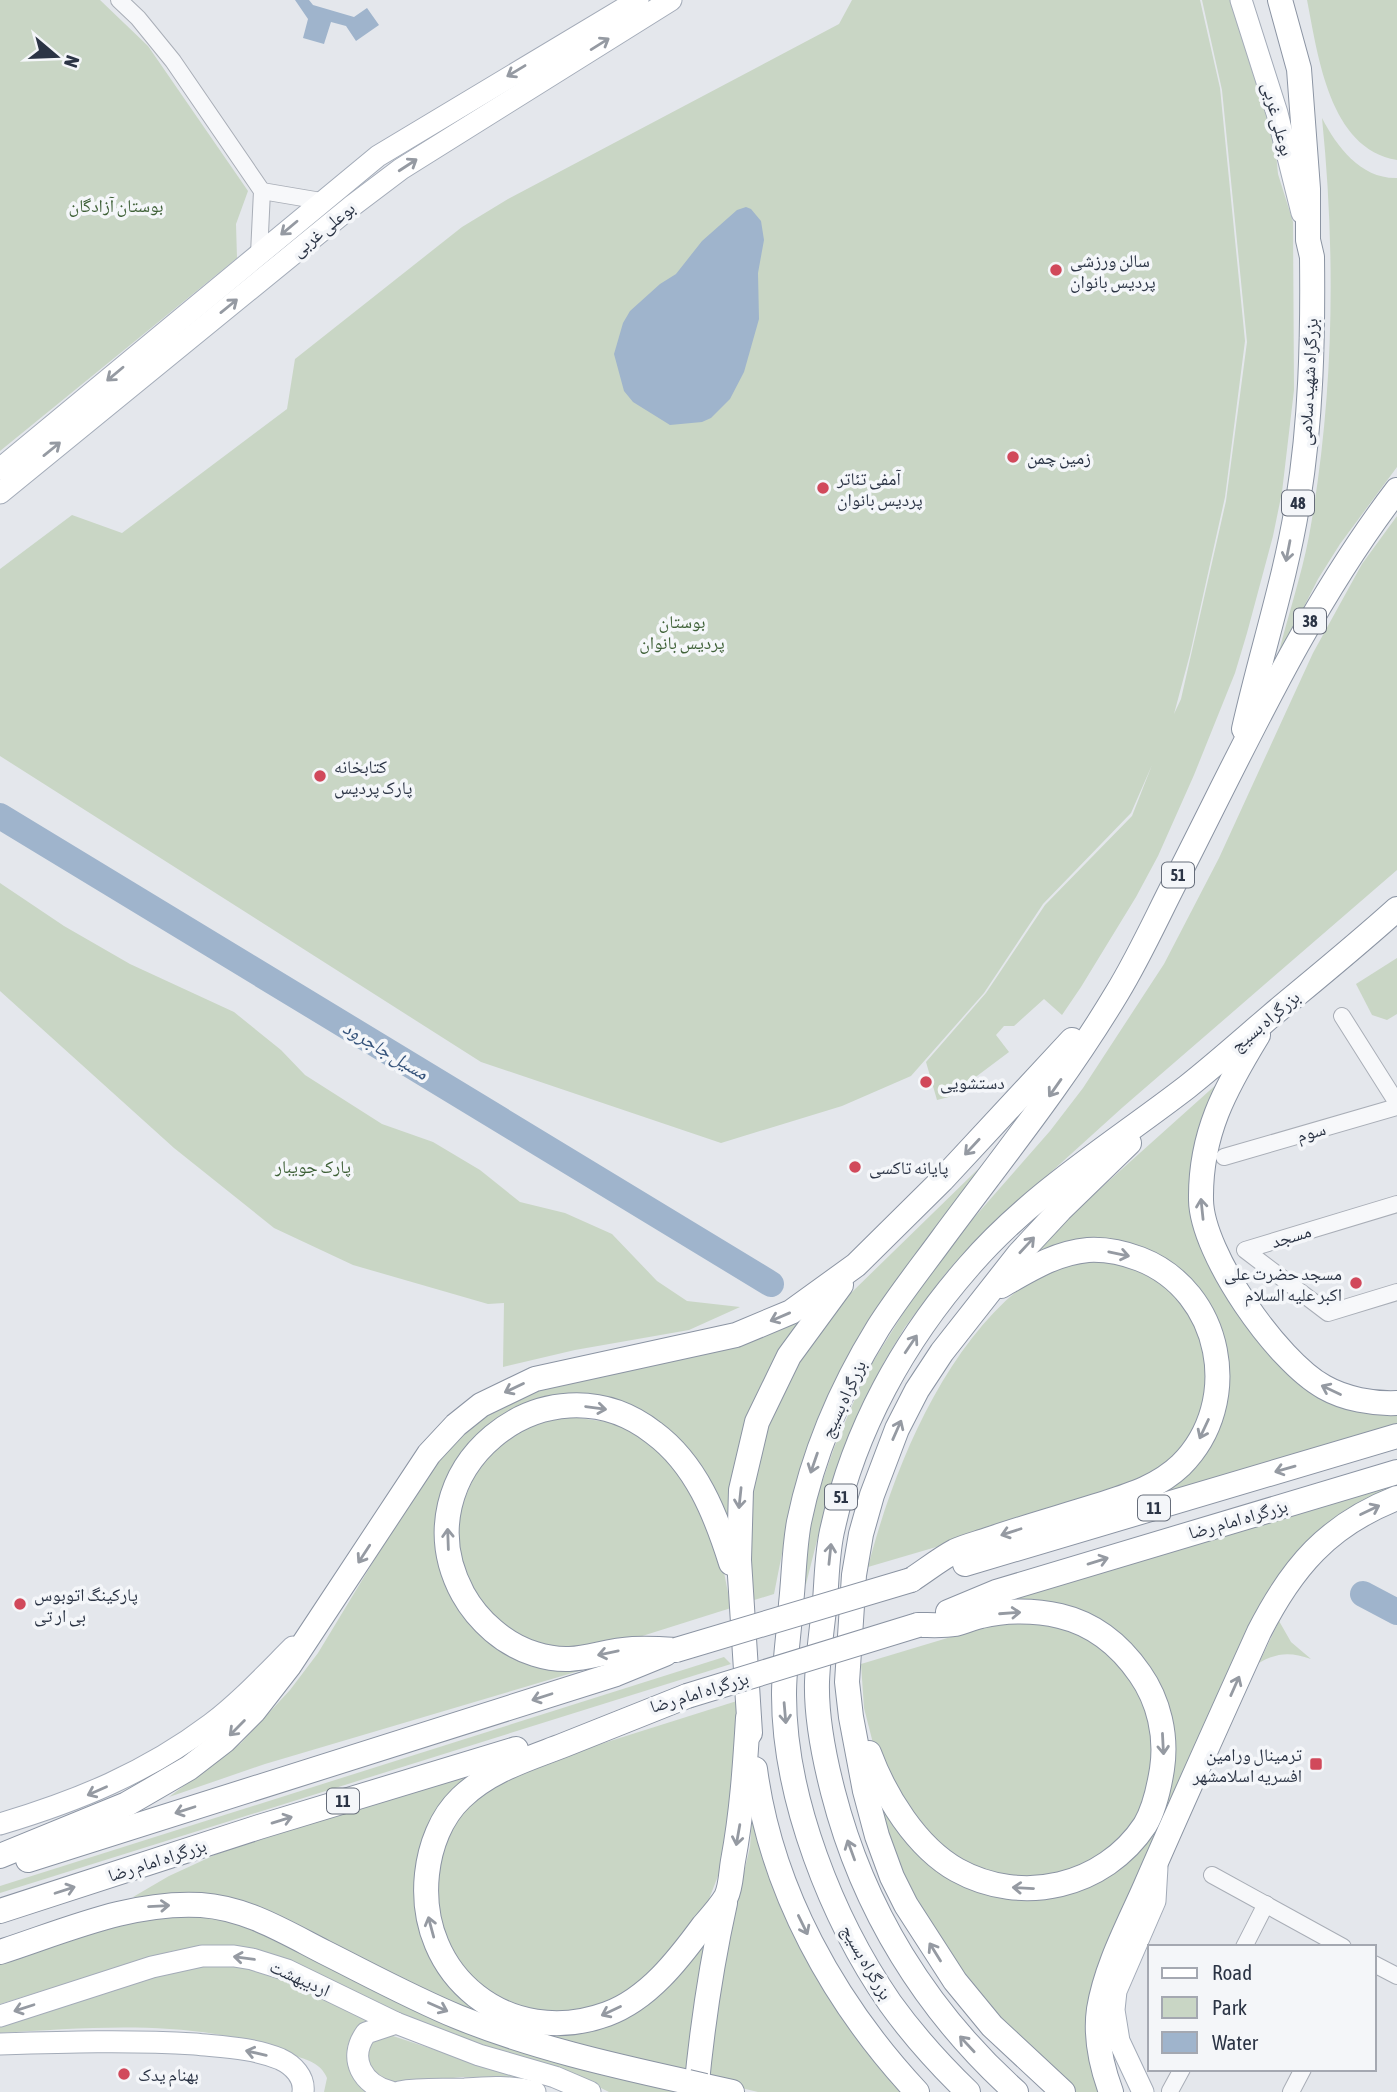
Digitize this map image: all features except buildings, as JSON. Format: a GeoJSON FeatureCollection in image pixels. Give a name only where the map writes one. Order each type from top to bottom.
{"type":"FeatureCollection","features":[{"type":"Feature","properties":{"kind":"highway","name":"بزرگراه شهید سلامی"},"geometry":{"type":"LineString","coordinates":[[1237,760],[1285,568],[1298,501],[1311,376],[1312,257],[1308,240],[1308,189],[1299,69],[1280,0]]}},
{"type":"Feature","properties":{"kind":"highway","name":"38"},"geometry":{"type":"LineString","coordinates":[[1237,760],[1312,618],[1365,532],[1397,490]]}},
{"type":"Feature","properties":{"kind":"highway","name":"بزرگراه بسیج"},"geometry":{"type":"LineString","coordinates":[[968,2092],[942,2066],[889,2001],[831,1896],[809,1837],[793,1772],[784,1695],[798,1527],[812,1469],[831,1418],[879,1327],[1039,1111],[1119,990],[1237,760]]}},
{"type":"Feature","properties":{"kind":"highway","name":"بزرگراه بسیج"},"geometry":{"type":"LineString","coordinates":[[1016,2092],[958,2034],[910,1971],[863,1883],[841,1822],[821,1737],[817,1683],[832,1529],[845,1485],[868,1423],[901,1358],[938,1304],[970,1264],[1091,1155],[1188,1086],[1393,916]]}},
{"type":"Feature","properties":{"kind":"highway"},"geometry":{"type":"LineString","coordinates":[[0,1856],[127,1804],[188,1768],[224,1741],[254,1711],[289,1666],[429,1454],[456,1425],[481,1405],[535,1379],[736,1335],[791,1312],[856,1265],[942,1180],[1119,990]]}},
{"type":"Feature","properties":{"kind":"highway"},"geometry":{"type":"LineString","coordinates":[[1268,1018],[1221,1099],[1212,1124],[1201,1187],[1202,1212],[1208,1236],[1220,1263],[1240,1296],[1302,1371],[1325,1388],[1343,1395],[1366,1401],[1397,1403]]}},
{"type":"Feature","properties":{"kind":"highway"},"geometry":{"type":"LineString","coordinates":[[1063,2092],[992,2026],[954,1981],[906,1905],[877,1836],[855,1748],[847,1682],[854,1575],[861,1534],[884,1460],[916,1390],[942,1352],[1019,1254],[1060,1210],[1188,1086]]}},
{"type":"Feature","properties":{"kind":"highway"},"geometry":{"type":"LineString","coordinates":[[911,1580],[955,1551],[1146,1490],[1180,1465],[1203,1433],[1213,1410],[1219,1373],[1207,1320],[1188,1292],[1151,1264],[1112,1251],[1090,1250],[1064,1254],[1042,1262],[988,1294]]}},
{"type":"Feature","properties":{"kind":"highway"},"geometry":{"type":"LineString","coordinates":[[856,1265],[789,1356],[757,1422],[741,1490],[738,1530],[748,1718],[764,1821],[773,1854],[801,1923],[851,2010],[880,2051],[917,2092]]}},
{"type":"Feature","properties":{"kind":"highway"},"geometry":{"type":"LineString","coordinates":[[676,1650],[632,1649],[584,1659],[548,1658],[517,1647],[483,1620],[467,1600],[454,1573],[449,1555],[448,1519],[461,1475],[474,1453],[491,1436],[528,1415],[559,1407],[595,1406],[625,1415],[643,1424],[686,1465],[701,1489],[720,1528],[741,1594]]}},
{"type":"Feature","properties":{"kind":"highway","name":"بزرگراه امام رضا"},"geometry":{"type":"LineString","coordinates":[[0,1869],[616,1674],[676,1650],[1397,1436]]}},
{"type":"Feature","properties":{"kind":"highway","name":"بزرگراه امام رضا"},"geometry":{"type":"LineString","coordinates":[[0,1910],[246,1831],[918,1625],[996,1592],[1397,1472]]}},
{"type":"Feature","properties":{"kind":"highway"},"geometry":{"type":"LineString","coordinates":[[1111,2092],[1099,2052],[1097,2032],[1100,2007],[1118,1951],[1272,1605],[1328,1535],[1349,1521],[1397,1499]]}},
{"type":"Feature","properties":{"kind":"highway"},"geometry":{"type":"LineString","coordinates":[[847,1682],[868,1751],[891,1801],[927,1845],[957,1870],[998,1885],[1040,1889],[1080,1878],[1113,1858],[1145,1824],[1155,1802],[1164,1750],[1162,1725],[1156,1703],[1145,1682],[1121,1650],[1103,1634],[1084,1624],[1039,1611],[984,1615],[954,1624],[918,1625]]}},
{"type":"Feature","properties":{"kind":"highway"},"geometry":{"type":"LineString","coordinates":[[687,1696],[495,1772],[479,1783],[460,1799],[446,1816],[436,1837],[428,1864],[427,1914],[444,1960],[466,1988],[496,2009],[545,2023],[560,2024],[609,2014],[647,1989],[675,1964],[727,1895]]}},
{"type":"Feature","properties":{"kind":"highway"},"geometry":{"type":"LineString","coordinates":[[697,2086],[710,1971],[742,1812],[748,1718]]}},
{"type":"Feature","properties":{"kind":"highway"},"geometry":{"type":"LineString","coordinates":[[0,1952],[144,1907],[192,1905],[226,1908],[257,1918],[408,1994],[506,2035],[697,2086],[732,2092]]}},
{"type":"Feature","properties":{"kind":"main road","name":"بوعلی غربی"},"geometry":{"type":"LineString","coordinates":[[0,468],[378,156],[638,0]]}},
{"type":"Feature","properties":{"kind":"main road","name":"بوعلی غربی"},"geometry":{"type":"LineString","coordinates":[[0,493],[341,214],[401,169],[671,0]]}},
{"type":"Feature","properties":{"kind":"main road","name":"بوعلی غربی"},"geometry":{"type":"LineString","coordinates":[[1241,0],[1277,113],[1308,240]]}},
{"type":"Feature","properties":{"kind":"main road"},"geometry":{"type":"LineString","coordinates":[[0,1825],[98,1791],[171,1751],[210,1725],[241,1699],[324,1616]]}},
{"type":"Feature","properties":{"kind":"main road"},"geometry":{"type":"LineString","coordinates":[[1143,2092],[1119,2041],[1114,2010],[1116,1991],[1155,1901],[1158,1858]]}},
{"type":"Feature","properties":{"kind":"main road","name":"اردیبهشت"},"geometry":{"type":"LineString","coordinates":[[0,2016],[183,1959],[217,1956],[252,1959],[287,1970],[396,2023],[479,2055],[555,2077],[590,2092]]}},
{"type":"Feature","properties":{"kind":"main road"},"geometry":{"type":"LineString","coordinates":[[391,2092],[377,2088],[364,2076],[359,2068],[358,2048],[366,2033],[396,2023]]}},
{"type":"Feature","properties":{"kind":"main road"},"geometry":{"type":"LineString","coordinates":[[0,2044],[137,2040],[228,2047],[280,2059],[299,2074],[304,2085],[303,2092]]}},
{"type":"Feature","properties":{"kind":"main road"},"geometry":{"type":"LineString","coordinates":[[399,2092],[416,2089],[495,2087],[535,2092]]}},
{"type":"Feature","properties":{"kind":"street"},"geometry":{"type":"LineString","coordinates":[[119,0],[138,18],[173,61],[262,191],[259,254]]}},
{"type":"Feature","properties":{"kind":"street"},"geometry":{"type":"LineString","coordinates":[[262,191],[321,201]]}},
{"type":"Feature","properties":{"kind":"street"},"geometry":{"type":"LineString","coordinates":[[1342,1016],[1397,1105]]}},
{"type":"Feature","properties":{"kind":"street","name":"سوم"},"geometry":{"type":"LineString","coordinates":[[1224,1157],[1397,1105]]}},
{"type":"Feature","properties":{"kind":"street","name":"مسجد"},"geometry":{"type":"LineString","coordinates":[[1397,1204],[1245,1250],[1328,1313],[1397,1292]]}},
{"type":"Feature","properties":{"kind":"street"},"geometry":{"type":"LineString","coordinates":[[1212,1875],[1339,1945]]}},
{"type":"Feature","properties":{"kind":"street"},"geometry":{"type":"LineString","coordinates":[[1245,1945],[1266,1904]]}},
{"type":"Feature","properties":{"kind":"street"},"geometry":{"type":"LineString","coordinates":[[1376,1965],[1397,1976]]}},
{"type":"Feature","properties":{"kind":"street"},"geometry":{"type":"LineString","coordinates":[[1170,2091],[1181,2071]]}},
{"type":"Feature","properties":{"kind":"street"},"geometry":{"type":"LineString","coordinates":[[1292,2092],[1302,2071]]}},
{"type":"Feature","properties":{"kind":"green space","name":"بوستان آزادگان"},"geometry":{"type":"Polygon","coordinates":[[[0,0],[100,0],[148,46],[248,191],[236,224],[237,258],[0,451],[0,0]]]}},
{"type":"Feature","properties":{"kind":"green space","name":"بوستان پردیس بانوان"},"geometry":{"type":"Polygon","coordinates":[[[852,0],[1200,0],[1220,88],[1245,341],[1225,497],[1174,714],[1181,699],[1226,501],[1247,342],[1222,90],[1202,0],[1234,0],[1272,112],[1278,174],[1293,222],[1294,390],[1282,492],[1273,536],[1235,673],[1158,856],[1136,897],[1062,1015],[1044,999],[1014,1026],[1004,1026],[996,1035],[1009,1052],[949,1097],[937,1100],[926,1062],[986,993],[1045,905],[1132,816],[1152,765],[1131,813],[1043,904],[984,993],[911,1076],[842,1106],[721,1143],[481,1062],[0,756],[0,569],[72,515],[122,533],[287,409],[295,359],[462,227],[508,199],[839,24],[852,0]]]}},
{"type":"Feature","properties":{"kind":"green space"},"geometry":{"type":"Polygon","coordinates":[[[1307,0],[1397,0],[1397,160],[1374,152],[1356,138],[1342,119],[1322,72],[1307,0]]]}},
{"type":"Feature","properties":{"kind":"green space"},"geometry":{"type":"Polygon","coordinates":[[[1322,118],[1335,140],[1361,167],[1384,177],[1397,178],[1397,467],[1340,544],[1318,579],[1277,660],[1309,536],[1324,432],[1331,275],[1322,118]]]}},
{"type":"Feature","properties":{"kind":"green space"},"geometry":{"type":"Polygon","coordinates":[[[1397,516],[1397,870],[1123,1107],[976,1240],[946,1273],[905,1327],[884,1362],[856,1420],[830,1489],[806,1584],[798,1587],[816,1500],[834,1448],[866,1373],[938,1263],[1083,1088],[1164,964],[1219,858],[1313,653],[1362,564],[1397,516]]]}},
{"type":"Feature","properties":{"kind":"green space","name":"پارک جویبار"},"geometry":{"type":"Polygon","coordinates":[[[0,883],[64,926],[130,964],[234,1012],[281,1050],[305,1075],[382,1124],[433,1142],[480,1170],[520,1202],[565,1213],[612,1234],[657,1281],[687,1301],[740,1307],[689,1330],[575,1350],[503,1367],[504,1303],[488,1304],[353,1265],[274,1228],[174,1148],[0,991],[0,883]]]}},
{"type":"Feature","properties":{"kind":"green space"},"geometry":{"type":"Polygon","coordinates":[[[1397,958],[1397,1014],[1387,1020],[1372,1015],[1356,984],[1397,958]]]}},
{"type":"Feature","properties":{"kind":"green space"},"geometry":{"type":"Polygon","coordinates":[[[1228,1074],[1192,1185],[1268,1346],[1397,1411],[1397,1425],[1068,1522],[1157,1490],[1225,1378],[1157,1258],[1022,1265],[1083,1204],[1228,1074]]]}},
{"type":"Feature","properties":{"kind":"green space"},"geometry":{"type":"Polygon","coordinates":[[[1012,1136],[913,1261],[792,1503],[774,1594],[751,1601],[752,1496],[757,1468],[770,1421],[794,1372],[817,1333],[852,1292],[1012,1136]]]}},
{"type":"Feature","properties":{"kind":"green space"},"geometry":{"type":"Polygon","coordinates":[[[1109,1257],[1176,1289],[1211,1355],[1205,1415],[1160,1473],[868,1567],[878,1530],[906,1453],[944,1379],[966,1345],[992,1315],[1039,1272],[1060,1265],[1109,1257]]]}},
{"type":"Feature","properties":{"kind":"green space"},"geometry":{"type":"Polygon","coordinates":[[[802,1317],[793,1335],[733,1550],[659,1428],[519,1409],[442,1519],[495,1640],[626,1657],[265,1764],[169,1797],[241,1743],[290,1690],[318,1653],[416,1491],[450,1445],[470,1425],[521,1392],[802,1317]]]}},
{"type":"Feature","properties":{"kind":"green space"},"geometry":{"type":"Polygon","coordinates":[[[548,1414],[631,1425],[687,1479],[722,1562],[731,1608],[601,1649],[560,1652],[499,1626],[467,1586],[455,1521],[484,1454],[548,1414]]]}},
{"type":"Feature","properties":{"kind":"green space"},"geometry":{"type":"Polygon","coordinates":[[[1397,1483],[1397,1490],[1325,1529],[1102,1970],[1102,2092],[1076,2092],[995,2022],[899,1878],[876,1790],[944,1868],[1076,1887],[1168,1785],[1132,1651],[989,1606],[1397,1483]]]}},
{"type":"Feature","properties":{"kind":"green space"},"geometry":{"type":"Polygon","coordinates":[[[1004,1621],[1071,1627],[1119,1658],[1155,1726],[1145,1806],[1115,1848],[1049,1880],[975,1872],[927,1835],[876,1755],[864,1708],[861,1664],[1004,1621]]]}},
{"type":"Feature","properties":{"kind":"green space"},"geometry":{"type":"Polygon","coordinates":[[[1279,1621],[1291,1642],[1311,1659],[1285,1654],[1259,1663],[1279,1621]]]}},
{"type":"Feature","properties":{"kind":"green space"},"geometry":{"type":"Polygon","coordinates":[[[724,1657],[731,1664],[0,1893],[0,1886],[724,1657]]]}},
{"type":"Feature","properties":{"kind":"green space"},"geometry":{"type":"Polygon","coordinates":[[[740,1700],[729,1836],[709,1899],[682,1942],[618,2001],[565,2016],[493,1999],[442,1943],[432,1872],[463,1806],[531,1766],[740,1700]]]}},
{"type":"Feature","properties":{"kind":"green space"},"geometry":{"type":"Polygon","coordinates":[[[485,1767],[423,1854],[455,1987],[586,2027],[706,1936],[690,2076],[506,2027],[354,1959],[152,1896],[133,1897],[169,1876],[219,1853],[485,1767]]]}},
{"type":"Feature","properties":{"kind":"green space"},"geometry":{"type":"Polygon","coordinates":[[[752,1817],[906,2092],[758,2092],[704,2079],[716,1988],[750,1847],[752,1817]]]}},
{"type":"Feature","properties":{"kind":"green space"},"geometry":{"type":"Polygon","coordinates":[[[180,1915],[238,1921],[368,1981],[692,2092],[609,2092],[575,2075],[492,2050],[211,1946],[172,1951],[0,2004],[0,1962],[126,1923],[180,1915]]]}},
{"type":"Feature","properties":{"kind":"green space"},"geometry":{"type":"Polygon","coordinates":[[[219,1964],[264,1972],[301,1987],[369,2022],[352,2036],[347,2055],[352,2074],[365,2092],[324,2092],[327,2078],[313,2063],[258,2043],[222,2035],[148,2028],[0,2033],[0,2026],[174,1971],[219,1964]]]}},
{"type":"Feature","properties":{"kind":"green space"},"geometry":{"type":"Polygon","coordinates":[[[383,2036],[393,2036],[487,2067],[534,2078],[519,2081],[462,2077],[391,2085],[367,2067],[369,2043],[383,2036]]]}},
{"type":"Feature","properties":{"kind":"water"},"geometry":{"type":"Polygon","coordinates":[[[295,0],[309,0],[313,5],[354,17],[367,8],[379,25],[356,41],[346,26],[331,22],[324,44],[303,38],[308,19],[295,0]]]}},
{"type":"Feature","properties":{"kind":"water"},"geometry":{"type":"Polygon","coordinates":[[[746,207],[761,221],[764,240],[758,273],[759,319],[744,372],[730,399],[711,418],[702,422],[670,425],[633,402],[624,391],[614,354],[623,323],[630,311],[660,284],[676,274],[702,241],[737,210],[746,207]]]}},
{"type":"Feature","properties":{"kind":"waterway","name":"مسیل جاجرود"},"geometry":{"type":"LineString","coordinates":[[0,816],[771,1284]]}},
{"type":"Feature","properties":{"kind":"waterway","name":"مسیل جاجرود"},"geometry":{"type":"LineString","coordinates":[[1363,1594],[1397,1612]]}},
{"type":"Feature","properties":{"kind":"place","name":"سالن ورزشی پردیس بانوان"},"geometry":{"type":"Point","coordinates":[1056,270]}},
{"type":"Feature","properties":{"kind":"place","name":"زمین چمن"},"geometry":{"type":"Point","coordinates":[1013,457]}},
{"type":"Feature","properties":{"kind":"place","name":"آمفی تئاتر پردیس بانوان"},"geometry":{"type":"Point","coordinates":[823,488]}},
{"type":"Feature","properties":{"kind":"place","name":"کتابخانه پارک پردیس"},"geometry":{"type":"Point","coordinates":[320,776]}},
{"type":"Feature","properties":{"kind":"place","name":"دستشویی"},"geometry":{"type":"Point","coordinates":[926,1082]}},
{"type":"Feature","properties":{"kind":"place","name":"پایانه تاکسی"},"geometry":{"type":"Point","coordinates":[855,1167]}},
{"type":"Feature","properties":{"kind":"place","name":"مسجد حضرت علی اکبر علیه السلام"},"geometry":{"type":"Point","coordinates":[1356,1283]}},
{"type":"Feature","properties":{"kind":"place","name":"پارکینگ اتوبوس بی ار تی"},"geometry":{"type":"Point","coordinates":[20,1604]}},
{"type":"Feature","properties":{"kind":"place","name":"ترمینال ورامین افسریه اسلامشهر"},"geometry":{"type":"Point","coordinates":[1316,1764]}},
{"type":"Feature","properties":{"kind":"place","name":"بهنام یدک"},"geometry":{"type":"Point","coordinates":[124,2074]}}]}
